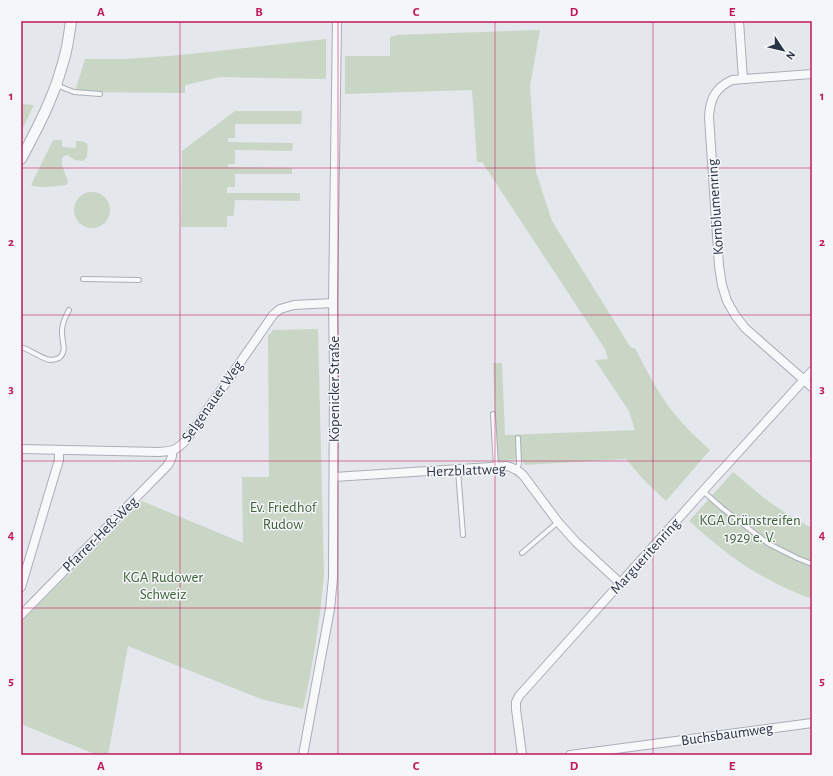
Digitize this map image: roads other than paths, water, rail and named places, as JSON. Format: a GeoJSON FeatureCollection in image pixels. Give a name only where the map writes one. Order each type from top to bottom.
{"type":"FeatureCollection","features":[{"type":"Feature","properties":{"kind":"street"},"geometry":{"type":"LineString","coordinates":[[21,159],[46,110],[56,85],[63,65],[72,21]]}},
{"type":"Feature","properties":{"kind":"street","name":"Köpenicker Straße"},"geometry":{"type":"LineString","coordinates":[[303,755],[330,609],[333,578],[333,304],[336,21]]}},
{"type":"Feature","properties":{"kind":"street"},"geometry":{"type":"LineString","coordinates":[[739,21],[743,79]]}},
{"type":"Feature","properties":{"kind":"street","name":"Kornblumenring"},"geometry":{"type":"LineString","coordinates":[[812,74],[732,80],[719,88],[712,100],[709,117],[719,266],[722,285],[727,301],[745,328],[812,387]]}},
{"type":"Feature","properties":{"kind":"street","name":"Selgenauer Weg"},"geometry":{"type":"LineString","coordinates":[[21,449],[172,451],[179,447],[187,439],[273,315],[280,309],[294,305],[333,304]]}},
{"type":"Feature","properties":{"kind":"street","name":"Margueritenring"},"geometry":{"type":"LineString","coordinates":[[522,755],[516,709],[516,702],[519,696],[812,372]]}},
{"type":"Feature","properties":{"kind":"street"},"geometry":{"type":"LineString","coordinates":[[21,587],[59,460],[59,450]]}},
{"type":"Feature","properties":{"kind":"street","name":"Pfarrer-Heß-Weg"},"geometry":{"type":"LineString","coordinates":[[21,615],[167,466],[172,460],[172,451]]}},
{"type":"Feature","properties":{"kind":"street","name":"Herzblattweg"},"geometry":{"type":"LineString","coordinates":[[334,477],[507,466],[517,469],[524,475],[558,522],[620,583]]}},
{"type":"Feature","properties":{"kind":"street","name":"Buchsbaumweg"},"geometry":{"type":"LineString","coordinates":[[570,755],[812,723]]}},
{"type":"Feature","properties":{"kind":"lane"},"geometry":{"type":"LineString","coordinates":[[56,85],[74,92],[100,94]]}},
{"type":"Feature","properties":{"kind":"lane"},"geometry":{"type":"LineString","coordinates":[[83,279],[139,280]]}},
{"type":"Feature","properties":{"kind":"lane"},"geometry":{"type":"LineString","coordinates":[[21,347],[50,360],[58,358],[64,350],[62,327],[64,318],[69,310]]}},
{"type":"Feature","properties":{"kind":"lane"},"geometry":{"type":"LineString","coordinates":[[493,414],[496,467]]}},
{"type":"Feature","properties":{"kind":"lane"},"geometry":{"type":"LineString","coordinates":[[517,469],[519,464],[518,438]]}},
{"type":"Feature","properties":{"kind":"lane"},"geometry":{"type":"LineString","coordinates":[[458,470],[463,535]]}},
{"type":"Feature","properties":{"kind":"lane"},"geometry":{"type":"LineString","coordinates":[[703,491],[722,508],[769,544],[812,564]]}},
{"type":"Feature","properties":{"kind":"lane"},"geometry":{"type":"LineString","coordinates":[[522,553],[558,522]]}},
{"type":"Feature","properties":{"kind":"park label","name":"Ev. Friedhof Rudow"},"geometry":{"type":"Point","coordinates":[283,516]}},
{"type":"Feature","properties":{"kind":"park label","name":"KGA Grünstreifen 1929 e. V."},"geometry":{"type":"Point","coordinates":[750,528]}},
{"type":"Feature","properties":{"kind":"park label","name":"KGA Rudower Schweiz"},"geometry":{"type":"Point","coordinates":[163,586]}}]}
